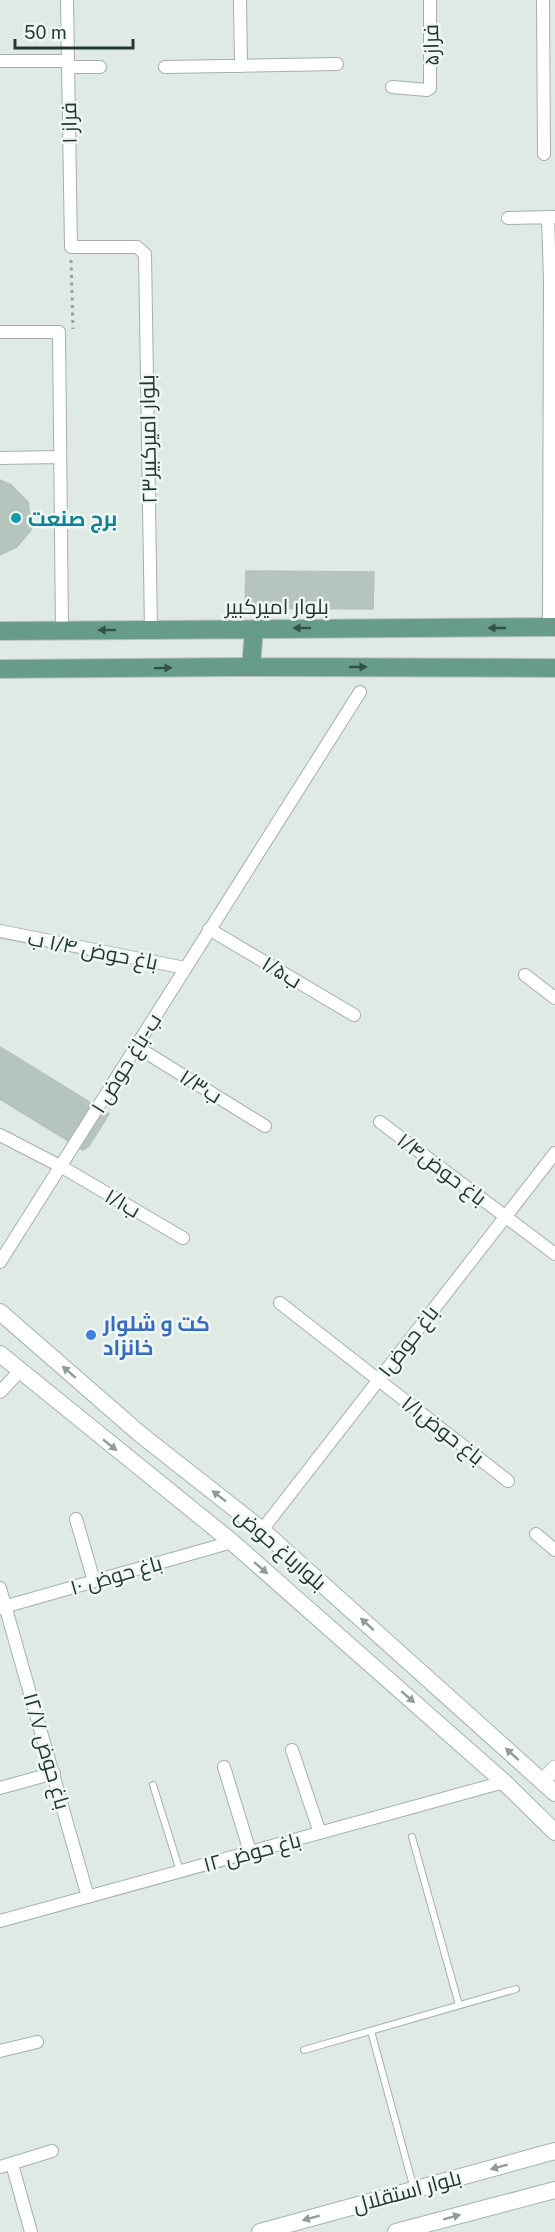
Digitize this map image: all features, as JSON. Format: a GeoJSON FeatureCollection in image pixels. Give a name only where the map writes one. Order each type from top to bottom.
{"type":"FeatureCollection","features":[{"type":"Feature","properties":{"kind":"main road","name":"بلوار امیرکبیر"},"geometry":{"type":"LineString","coordinates":[[0,631],[552,627]]}},
{"type":"Feature","properties":{"kind":"main road"},"geometry":{"type":"LineString","coordinates":[[251,667],[254,628]]}},
{"type":"Feature","properties":{"kind":"main road"},"geometry":{"type":"LineString","coordinates":[[0,669],[555,668]]}},
{"type":"Feature","properties":{"kind":"main road","name":"بلوارباغ حوض"},"geometry":{"type":"LineString","coordinates":[[0,1312],[151,1443],[262,1530],[549,1788]]}},
{"type":"Feature","properties":{"kind":"main road","name":"بلوارباغ حوض"},"geometry":{"type":"LineString","coordinates":[[0,1354],[232,1542],[504,1782],[555,1832]]}},
{"type":"Feature","properties":{"kind":"main road"},"geometry":{"type":"LineString","coordinates":[[135,1465],[151,1443]]}},
{"type":"Feature","properties":{"kind":"main road","name":"بلوار استقلال"},"geometry":{"type":"LineString","coordinates":[[260,2232],[555,2151]]}},
{"type":"Feature","properties":{"kind":"main road","name":"بلوار استقلال"},"geometry":{"type":"LineString","coordinates":[[396,2232],[428,2228],[555,2190]]}},
{"type":"Feature","properties":{"kind":"street","name":"فراز ۱"},"geometry":{"type":"LineString","coordinates":[[67,0],[71,246]]}},
{"type":"Feature","properties":{"kind":"street"},"geometry":{"type":"LineString","coordinates":[[240,0],[241,66]]}},
{"type":"Feature","properties":{"kind":"street","name":"فراز۵"},"geometry":{"type":"LineString","coordinates":[[392,87],[427,90],[430,88],[430,0]]}},
{"type":"Feature","properties":{"kind":"street"},"geometry":{"type":"LineString","coordinates":[[543,0],[544,154]]}},
{"type":"Feature","properties":{"kind":"street"},"geometry":{"type":"LineString","coordinates":[[0,61],[100,67]]}},
{"type":"Feature","properties":{"kind":"street"},"geometry":{"type":"LineString","coordinates":[[165,66],[336,64]]}},
{"type":"Feature","properties":{"kind":"street"},"geometry":{"type":"LineString","coordinates":[[508,218],[551,217],[553,280],[552,627]]}},
{"type":"Feature","properties":{"kind":"street","name":"۲۳بلوار امیرکبیر"},"geometry":{"type":"LineString","coordinates":[[71,246],[141,249],[145,254],[151,630]]}},
{"type":"Feature","properties":{"kind":"street"},"geometry":{"type":"LineString","coordinates":[[0,332],[59,332],[62,631]]}},
{"type":"Feature","properties":{"kind":"street"},"geometry":{"type":"LineString","coordinates":[[0,458],[59,457]]}},
{"type":"Feature","properties":{"kind":"street","name":"۱ ب-باغ حوض"},"geometry":{"type":"LineString","coordinates":[[0,1262],[360,692]]}},
{"type":"Feature","properties":{"kind":"street","name":"ب۱/۵"},"geometry":{"type":"LineString","coordinates":[[209,929],[354,1015]]}},
{"type":"Feature","properties":{"kind":"street","name":"باغ حوض ۱/۴ ب"},"geometry":{"type":"LineString","coordinates":[[0,931],[185,968]]}},
{"type":"Feature","properties":{"kind":"street"},"geometry":{"type":"LineString","coordinates":[[525,975],[555,998]]}},
{"type":"Feature","properties":{"kind":"street","name":"ب۱/۳"},"geometry":{"type":"LineString","coordinates":[[137,1047],[266,1126]]}},
{"type":"Feature","properties":{"kind":"street","name":"باغ حوض۱/۴"},"geometry":{"type":"LineString","coordinates":[[380,1122],[555,1254]]}},
{"type":"Feature","properties":{"kind":"street","name":"ب۱/۱"},"geometry":{"type":"LineString","coordinates":[[0,1135],[62,1167],[183,1238]]}},
{"type":"Feature","properties":{"kind":"street","name":"باغ حوض۱"},"geometry":{"type":"LineString","coordinates":[[262,1530],[555,1153]]}},
{"type":"Feature","properties":{"kind":"street","name":"باغ حوض۱/۱"},"geometry":{"type":"LineString","coordinates":[[280,1303],[508,1481]]}},
{"type":"Feature","properties":{"kind":"street"},"geometry":{"type":"LineString","coordinates":[[0,1392],[20,1371]]}},
{"type":"Feature","properties":{"kind":"street"},"geometry":{"type":"LineString","coordinates":[[75,1519],[94,1581]]}},
{"type":"Feature","properties":{"kind":"street"},"geometry":{"type":"LineString","coordinates":[[536,1534],[555,1550]]}},
{"type":"Feature","properties":{"kind":"street","name":"۱۰ باغ حوض"},"geometry":{"type":"LineString","coordinates":[[3,1607],[232,1542]]}},
{"type":"Feature","properties":{"kind":"street","name":"۱۲/۷ باغ حوض"},"geometry":{"type":"LineString","coordinates":[[0,1588],[3,1607],[54,1773],[88,1897]]}},
{"type":"Feature","properties":{"kind":"street"},"geometry":{"type":"LineString","coordinates":[[292,1750],[320,1833]]}},
{"type":"Feature","properties":{"kind":"street"},"geometry":{"type":"LineString","coordinates":[[224,1767],[249,1852]]}},
{"type":"Feature","properties":{"kind":"street"},"geometry":{"type":"LineString","coordinates":[[549,1788],[555,1768]]}},
{"type":"Feature","properties":{"kind":"street"},"geometry":{"type":"LineString","coordinates":[[0,1788],[54,1773]]}},
{"type":"Feature","properties":{"kind":"street","name":"۱۲ باغ حوض"},"geometry":{"type":"LineString","coordinates":[[0,1921],[504,1782]]}},
{"type":"Feature","properties":{"kind":"street"},"geometry":{"type":"LineString","coordinates":[[0,2051],[37,2042]]}},
{"type":"Feature","properties":{"kind":"street"},"geometry":{"type":"LineString","coordinates":[[31,2232],[6,2165],[52,2151]]}},
{"type":"Feature","properties":{"kind":"lane"},"geometry":{"type":"LineString","coordinates":[[153,1785],[181,1871]]}},
{"type":"Feature","properties":{"kind":"lane"},"geometry":{"type":"LineString","coordinates":[[412,1837],[459,2005]]}},
{"type":"Feature","properties":{"kind":"lane"},"geometry":{"type":"LineString","coordinates":[[304,2050],[516,1989]]}},
{"type":"Feature","properties":{"kind":"lane"},"geometry":{"type":"LineString","coordinates":[[371,2031],[414,2190]]}},
{"type":"Feature","properties":{"kind":"path"},"geometry":{"type":"LineString","coordinates":[[59,332],[73,331],[71,246]]}},
{"type":"Feature","properties":{"kind":"building","name":"برج صنعت"},"geometry":{"type":"Polygon","coordinates":[[[0,480],[11,485],[28,502],[31,530],[17,547],[0,555],[0,480]]]}},
{"type":"Feature","properties":{"kind":"building"},"geometry":{"type":"Polygon","coordinates":[[[246,571],[374,572],[373,609],[245,608],[246,571]]]}},
{"type":"Feature","properties":{"kind":"building"},"geometry":{"type":"Polygon","coordinates":[[[0,1047],[109,1114],[89,1146],[83,1150],[0,1099],[0,1047]]]}},
{"type":"Feature","properties":{"kind":"place","name":"برج صنعت"},"geometry":{"type":"Point","coordinates":[16,518]}},
{"type":"Feature","properties":{"kind":"place","name":"کت و شلوار خانزاد"},"geometry":{"type":"Point","coordinates":[91,1335]}}]}
